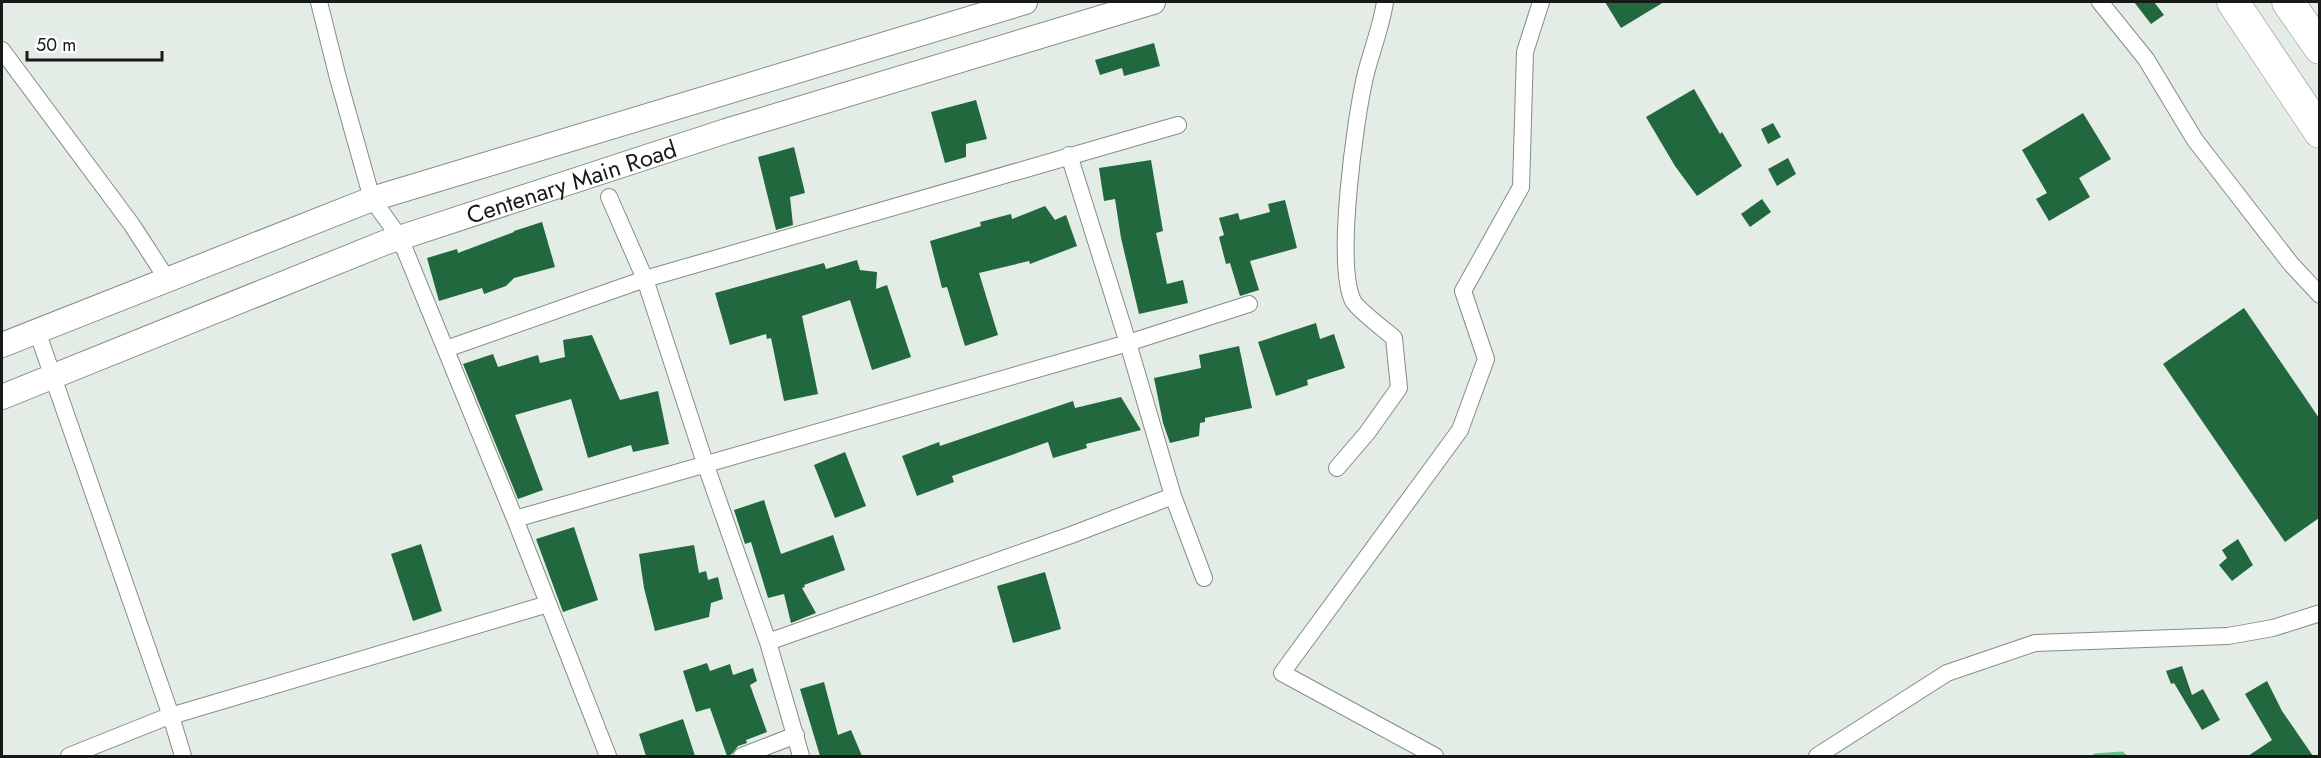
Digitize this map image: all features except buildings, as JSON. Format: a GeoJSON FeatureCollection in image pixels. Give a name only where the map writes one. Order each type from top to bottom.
{"type":"FeatureCollection","features":[{"type":"Feature","properties":{"kind":"highway"},"geometry":{"type":"LineString","coordinates":[[2233,2],[2319,132]]}},
{"type":"Feature","properties":{"kind":"highway"},"geometry":{"type":"LineString","coordinates":[[2288,2],[2319,48]]}},
{"type":"Feature","properties":{"kind":"street"},"geometry":{"type":"LineString","coordinates":[[319,2],[372,199],[400,238],[515,519],[608,756]]}},
{"type":"Feature","properties":{"kind":"street","name":"Centenary Main Road"},"geometry":{"type":"LineString","coordinates":[[2,345],[372,199],[1025,2]]}},
{"type":"Feature","properties":{"kind":"street","name":"Centenary Main Road"},"geometry":{"type":"LineString","coordinates":[[2,397],[400,238],[726,131],[1153,2]]}},
{"type":"Feature","properties":{"kind":"street"},"geometry":{"type":"LineString","coordinates":[[1337,468],[1367,433],[1398,388],[1394,338],[1353,302],[1347,272],[1346,236],[1356,130],[1365,77],[1383,14],[1384,2]]}},
{"type":"Feature","properties":{"kind":"street"},"geometry":{"type":"LineString","coordinates":[[1435,756],[1282,673],[1460,430],[1486,359],[1463,291],[1521,187],[1525,52],[1541,2]]}},
{"type":"Feature","properties":{"kind":"street"},"geometry":{"type":"LineString","coordinates":[[2100,2],[2146,59],[2196,140],[2291,264],[2319,295]]}},
{"type":"Feature","properties":{"kind":"street"},"geometry":{"type":"LineString","coordinates":[[2,50],[132,225],[167,279]]}},
{"type":"Feature","properties":{"kind":"street"},"geometry":{"type":"LineString","coordinates":[[446,349],[645,279],[1178,125]]}},
{"type":"Feature","properties":{"kind":"street"},"geometry":{"type":"LineString","coordinates":[[1068,155],[1128,343],[1173,496],[1204,578]]}},
{"type":"Feature","properties":{"kind":"street"},"geometry":{"type":"LineString","coordinates":[[609,197],[645,279],[705,463],[768,642],[801,756]]}},
{"type":"Feature","properties":{"kind":"street"},"geometry":{"type":"LineString","coordinates":[[515,519],[1128,343],[1249,304]]}},
{"type":"Feature","properties":{"kind":"street"},"geometry":{"type":"LineString","coordinates":[[37,331],[183,756]]}},
{"type":"Feature","properties":{"kind":"street"},"geometry":{"type":"LineString","coordinates":[[768,642],[1173,496]]}},
{"type":"Feature","properties":{"kind":"street"},"geometry":{"type":"LineString","coordinates":[[69,756],[171,716],[548,604]]}},
{"type":"Feature","properties":{"kind":"street"},"geometry":{"type":"LineString","coordinates":[[1817,756],[1947,673],[2035,643],[2228,636],[2273,628],[2319,613]]}},
{"type":"Feature","properties":{"kind":"street"},"geometry":{"type":"LineString","coordinates":[[742,756],[796,735]]}},
{"type":"Feature","properties":{"kind":"waterway"},"geometry":{"type":"LineString","coordinates":[[2095,756],[2122,754],[2124,756]]}}]}
